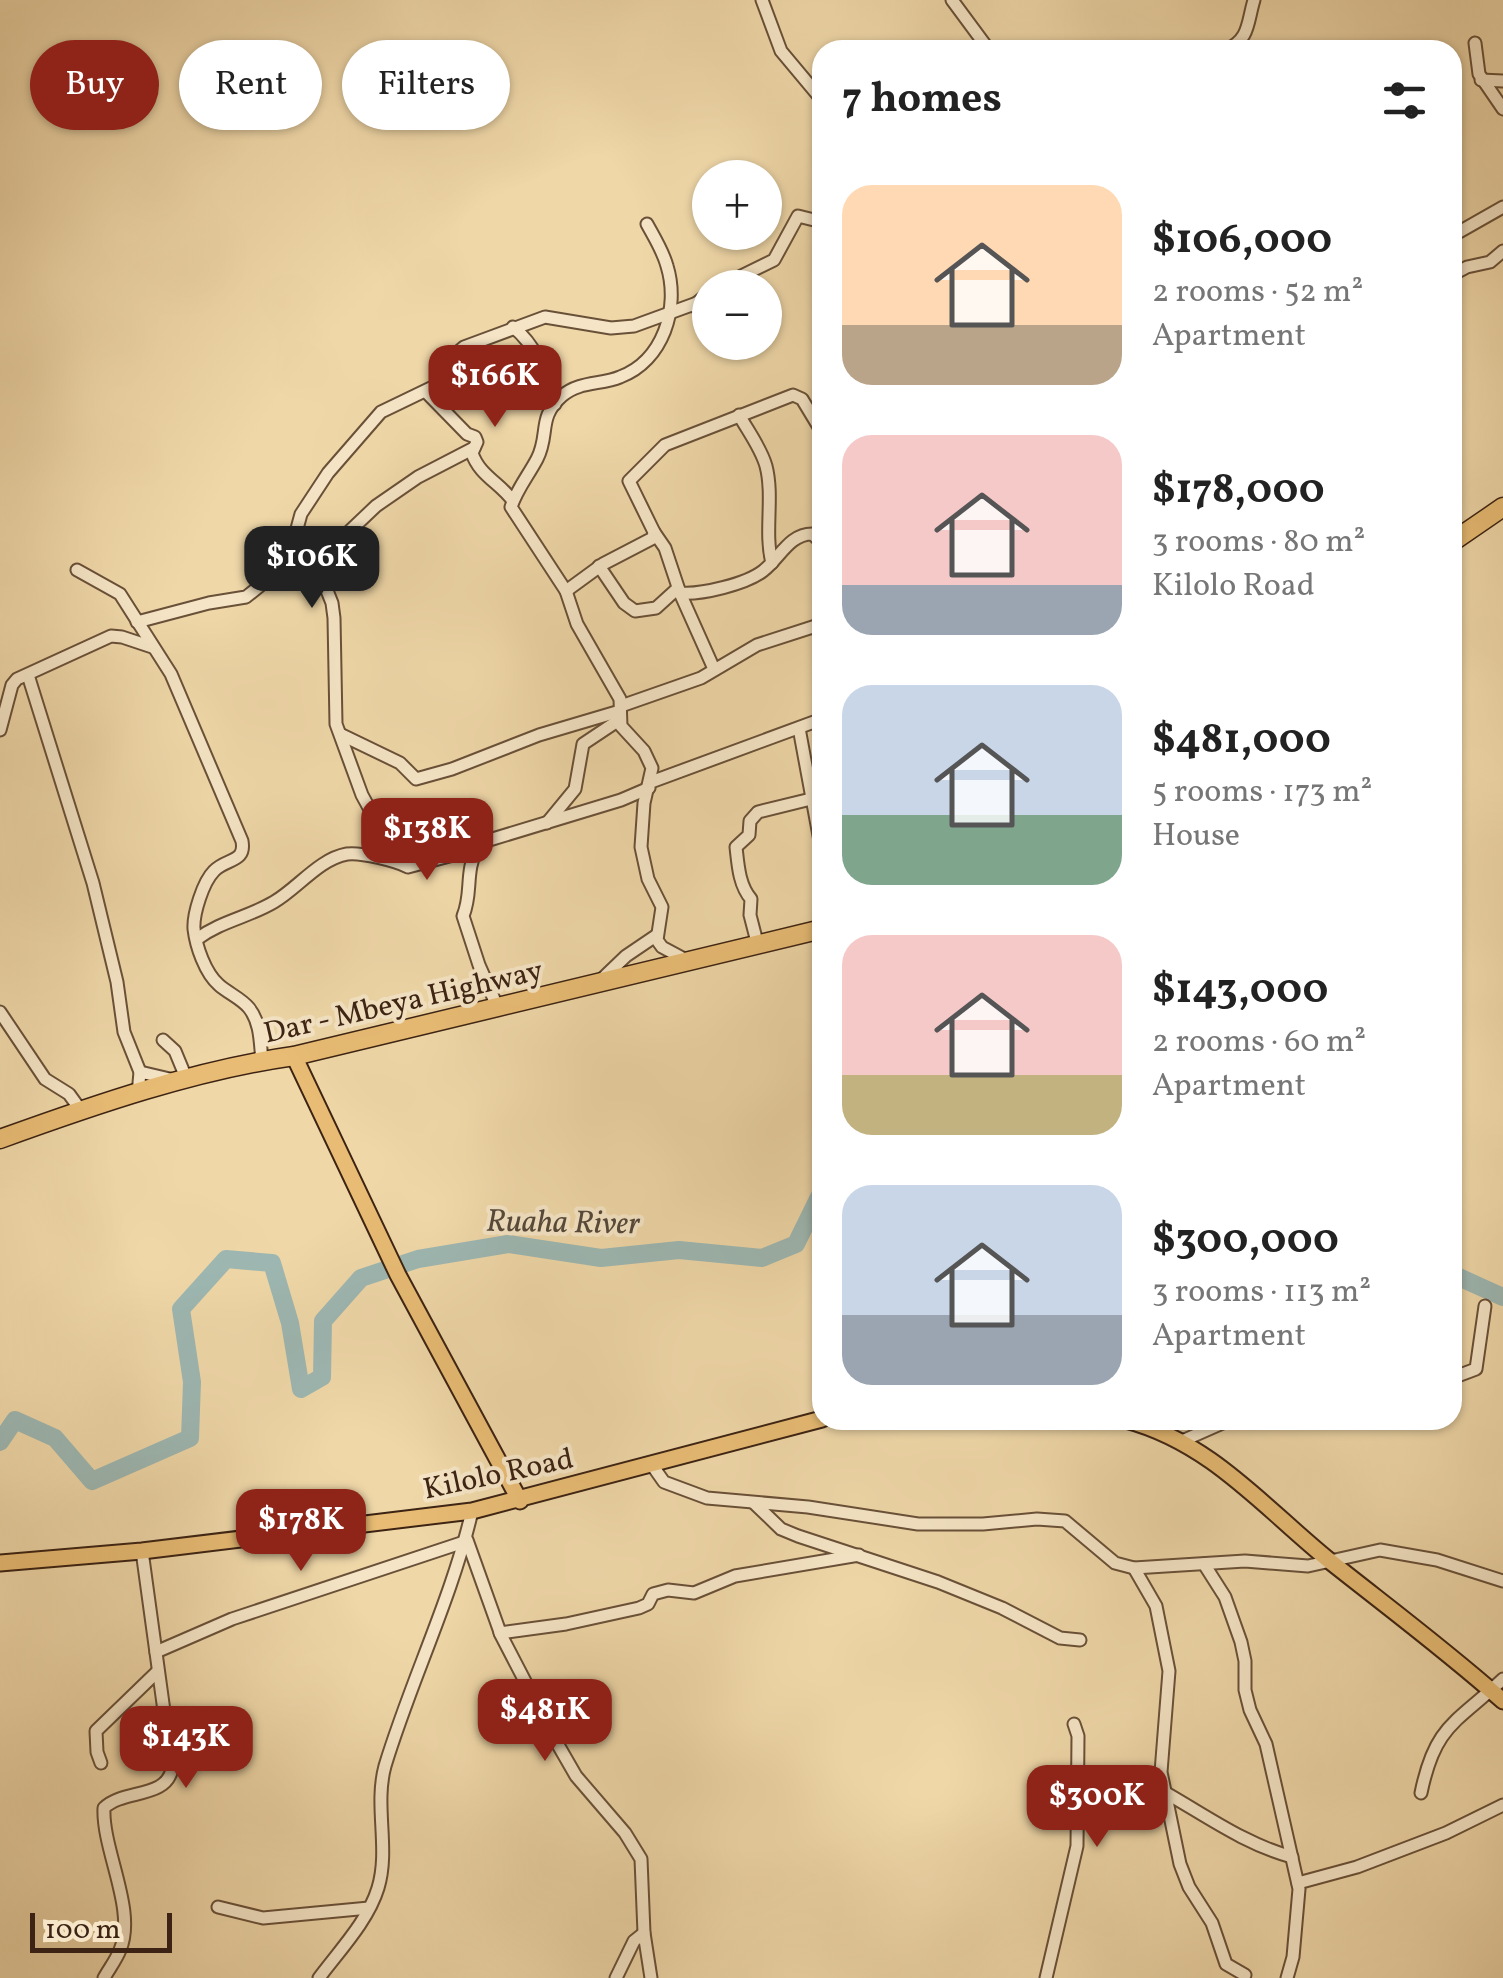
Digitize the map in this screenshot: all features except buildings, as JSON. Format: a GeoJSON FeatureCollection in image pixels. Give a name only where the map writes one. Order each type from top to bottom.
{"type":"FeatureCollection","features":[{"type":"Feature","properties":{"kind":"highway"},"geometry":{"type":"LineString","coordinates":[[1462,535],[1503,506]]}},
{"type":"Feature","properties":{"kind":"highway","name":"Dar - Mbeya Highway"},"geometry":{"type":"LineString","coordinates":[[0,1139],[138,1094],[262,1060],[294,1056],[812,932]]}},
{"type":"Feature","properties":{"kind":"main road"},"geometry":{"type":"LineString","coordinates":[[294,1056],[398,1275],[520,1500]]}},
{"type":"Feature","properties":{"kind":"main road","name":"Kilolo Road"},"geometry":{"type":"LineString","coordinates":[[0,1563],[142,1551],[472,1510],[812,1423]]}},
{"type":"Feature","properties":{"kind":"main road"},"geometry":{"type":"LineString","coordinates":[[1159,1430],[1208,1456],[1330,1561],[1499,1690]]}},
{"type":"Feature","properties":{"kind":"street"},"geometry":{"type":"LineString","coordinates":[[762,0],[781,51],[812,88]]}},
{"type":"Feature","properties":{"kind":"street"},"geometry":{"type":"LineString","coordinates":[[952,0],[982,40]]}},
{"type":"Feature","properties":{"kind":"street"},"geometry":{"type":"LineString","coordinates":[[1241,40],[1247,34],[1254,0]]}},
{"type":"Feature","properties":{"kind":"street"},"geometry":{"type":"LineString","coordinates":[[1475,44],[1482,80],[1503,109]]}},
{"type":"Feature","properties":{"kind":"street"},"geometry":{"type":"LineString","coordinates":[[1482,80],[1503,81]]}},
{"type":"Feature","properties":{"kind":"street"},"geometry":{"type":"LineString","coordinates":[[1462,230],[1503,207]]}},
{"type":"Feature","properties":{"kind":"street"},"geometry":{"type":"LineString","coordinates":[[754,270],[774,260],[797,216],[812,220]]}},
{"type":"Feature","properties":{"kind":"street"},"geometry":{"type":"LineString","coordinates":[[513,501],[538,458],[544,417],[555,404],[570,390],[620,377],[654,356],[667,320],[668,267],[647,224]]}},
{"type":"Feature","properties":{"kind":"street"},"geometry":{"type":"LineString","coordinates":[[1462,270],[1485,264],[1503,251]]}},
{"type":"Feature","properties":{"kind":"street"},"geometry":{"type":"LineString","coordinates":[[138,622],[238,599],[255,591],[274,554],[292,547],[301,514],[328,473],[381,412],[436,385],[457,353],[476,340],[544,317],[611,328],[667,320],[692,306]]}},
{"type":"Feature","properties":{"kind":"street"},"geometry":{"type":"LineString","coordinates":[[513,327],[530,346],[555,404]]}},
{"type":"Feature","properties":{"kind":"street"},"geometry":{"type":"LineString","coordinates":[[426,392],[460,428],[475,437],[479,470],[502,485],[513,501],[515,517],[566,591],[577,624],[651,765],[641,847],[648,879],[662,907],[657,935],[662,947],[690,962]]}},
{"type":"Feature","properties":{"kind":"street"},"geometry":{"type":"LineString","coordinates":[[714,670],[665,548],[630,484],[632,476],[665,445],[793,395],[802,399],[812,416]]}},
{"type":"Feature","properties":{"kind":"street"},"geometry":{"type":"LineString","coordinates":[[739,415],[767,471],[768,545],[772,563]]}},
{"type":"Feature","properties":{"kind":"street"},"geometry":{"type":"LineString","coordinates":[[398,861],[362,795],[336,724],[332,603],[316,563],[376,506],[418,477],[474,448]]}},
{"type":"Feature","properties":{"kind":"street"},"geometry":{"type":"LineString","coordinates":[[566,591],[599,566],[650,540],[654,532]]}},
{"type":"Feature","properties":{"kind":"street"},"geometry":{"type":"LineString","coordinates":[[599,566],[624,603],[635,611],[656,608],[679,590],[702,594],[745,580],[772,563],[799,535],[812,534]]}},
{"type":"Feature","properties":{"kind":"street"},"geometry":{"type":"LineString","coordinates":[[77,570],[115,588],[172,674],[244,849],[239,858],[214,870],[195,918],[197,939],[215,982],[251,1011],[259,1031],[262,1060]]}},
{"type":"Feature","properties":{"kind":"street"},"geometry":{"type":"LineString","coordinates":[[342,735],[402,765],[416,779],[538,735],[620,712],[687,684],[757,646],[812,627]]}},
{"type":"Feature","properties":{"kind":"street"},"geometry":{"type":"LineString","coordinates":[[0,730],[12,684],[28,675],[111,636],[152,647]]}},
{"type":"Feature","properties":{"kind":"street"},"geometry":{"type":"LineString","coordinates":[[28,675],[93,883],[117,982],[122,1021],[140,1072],[138,1094]]}},
{"type":"Feature","properties":{"kind":"street"},"geometry":{"type":"LineString","coordinates":[[547,823],[575,789],[583,744],[620,712]]}},
{"type":"Feature","properties":{"kind":"street"},"geometry":{"type":"LineString","coordinates":[[197,939],[217,924],[278,900],[322,865],[346,854],[398,861],[408,866],[457,854],[812,723]]}},
{"type":"Feature","properties":{"kind":"street"},"geometry":{"type":"LineString","coordinates":[[799,728],[812,807]]}},
{"type":"Feature","properties":{"kind":"street"},"geometry":{"type":"LineString","coordinates":[[758,946],[750,915],[751,899],[742,885],[736,847],[749,835],[750,821],[758,812],[810,798]]}},
{"type":"Feature","properties":{"kind":"street"},"geometry":{"type":"LineString","coordinates":[[478,844],[466,878],[469,904],[463,916],[496,1006]]}},
{"type":"Feature","properties":{"kind":"street"},"geometry":{"type":"LineString","coordinates":[[596,984],[626,956],[657,935]]}},
{"type":"Feature","properties":{"kind":"street"},"geometry":{"type":"LineString","coordinates":[[0,1012],[45,1078],[69,1094],[82,1112]]}},
{"type":"Feature","properties":{"kind":"street"},"geometry":{"type":"LineString","coordinates":[[140,1072],[182,1082],[175,1051],[163,1040]]}},
{"type":"Feature","properties":{"kind":"street"},"geometry":{"type":"LineString","coordinates":[[1462,1375],[1471,1372],[1479,1362],[1485,1306]]}},
{"type":"Feature","properties":{"kind":"street"},"geometry":{"type":"LineString","coordinates":[[1182,1441],[1207,1430]]}},
{"type":"Feature","properties":{"kind":"street"},"geometry":{"type":"LineString","coordinates":[[652,1465],[657,1476],[678,1490],[707,1498],[808,1507],[918,1524],[1065,1521],[1115,1563],[1134,1568],[1263,1561],[1308,1566],[1370,1550],[1398,1552],[1503,1581]]}},
{"type":"Feature","properties":{"kind":"street"},"geometry":{"type":"LineString","coordinates":[[754,1504],[781,1528],[823,1546],[859,1554],[1002,1608],[1060,1638],[1080,1640]]}},
{"type":"Feature","properties":{"kind":"street"},"geometry":{"type":"LineString","coordinates":[[319,1978],[380,1886],[384,1770],[472,1510]]}},
{"type":"Feature","properties":{"kind":"street"},"geometry":{"type":"LineString","coordinates":[[465,1539],[500,1633],[576,1776],[625,1833],[640,1859],[651,1978]]}},
{"type":"Feature","properties":{"kind":"street"},"geometry":{"type":"LineString","coordinates":[[156,1652],[232,1619],[465,1539]]}},
{"type":"Feature","properties":{"kind":"street"},"geometry":{"type":"LineString","coordinates":[[104,1978],[122,1947],[123,1908],[104,1808],[126,1795],[161,1787],[172,1769],[142,1551]]}},
{"type":"Feature","properties":{"kind":"street"},"geometry":{"type":"LineString","coordinates":[[500,1633],[639,1608],[662,1590],[694,1593],[735,1576],[859,1554]]}},
{"type":"Feature","properties":{"kind":"street"},"geometry":{"type":"LineString","coordinates":[[1204,1564],[1225,1597],[1241,1642],[1245,1690],[1266,1744],[1298,1883],[1300,1900],[1286,1978]]}},
{"type":"Feature","properties":{"kind":"street"},"geometry":{"type":"LineString","coordinates":[[1134,1568],[1156,1606],[1169,1672],[1170,1694],[1161,1755],[1180,1864],[1212,1923],[1226,1964],[1245,1976]]}},
{"type":"Feature","properties":{"kind":"street"},"geometry":{"type":"LineString","coordinates":[[101,1763],[96,1752],[96,1730],[158,1671]]}},
{"type":"Feature","properties":{"kind":"street"},"geometry":{"type":"LineString","coordinates":[[1421,1793],[1435,1744],[1458,1718],[1499,1690]]}},
{"type":"Feature","properties":{"kind":"street"},"geometry":{"type":"LineString","coordinates":[[1046,1978],[1077,1846],[1078,1736],[1074,1724]]}},
{"type":"Feature","properties":{"kind":"street"},"geometry":{"type":"LineString","coordinates":[[1166,1792],[1250,1844],[1292,1857]]}},
{"type":"Feature","properties":{"kind":"street"},"geometry":{"type":"LineString","coordinates":[[1298,1883],[1357,1867],[1503,1805]]}},
{"type":"Feature","properties":{"kind":"street"},"geometry":{"type":"LineString","coordinates":[[218,1907],[263,1918],[369,1908]]}},
{"type":"Feature","properties":{"kind":"street"},"geometry":{"type":"LineString","coordinates":[[616,1978],[634,1941],[644,1933]]}},
{"type":"Feature","properties":{"kind":"waterway","name":"Ruaha River"},"geometry":{"type":"LineString","coordinates":[[0,1442],[15,1420],[55,1438],[92,1481],[190,1438],[192,1382],[181,1309],[226,1259],[272,1263],[290,1323],[301,1389],[322,1377],[323,1321],[361,1278],[418,1259],[508,1244],[601,1258],[679,1250],[762,1258],[796,1244],[812,1211]]}},
{"type":"Feature","properties":{"kind":"waterway","name":"Ruaha River"},"geometry":{"type":"LineString","coordinates":[[1462,1279],[1503,1297]]}}]}
